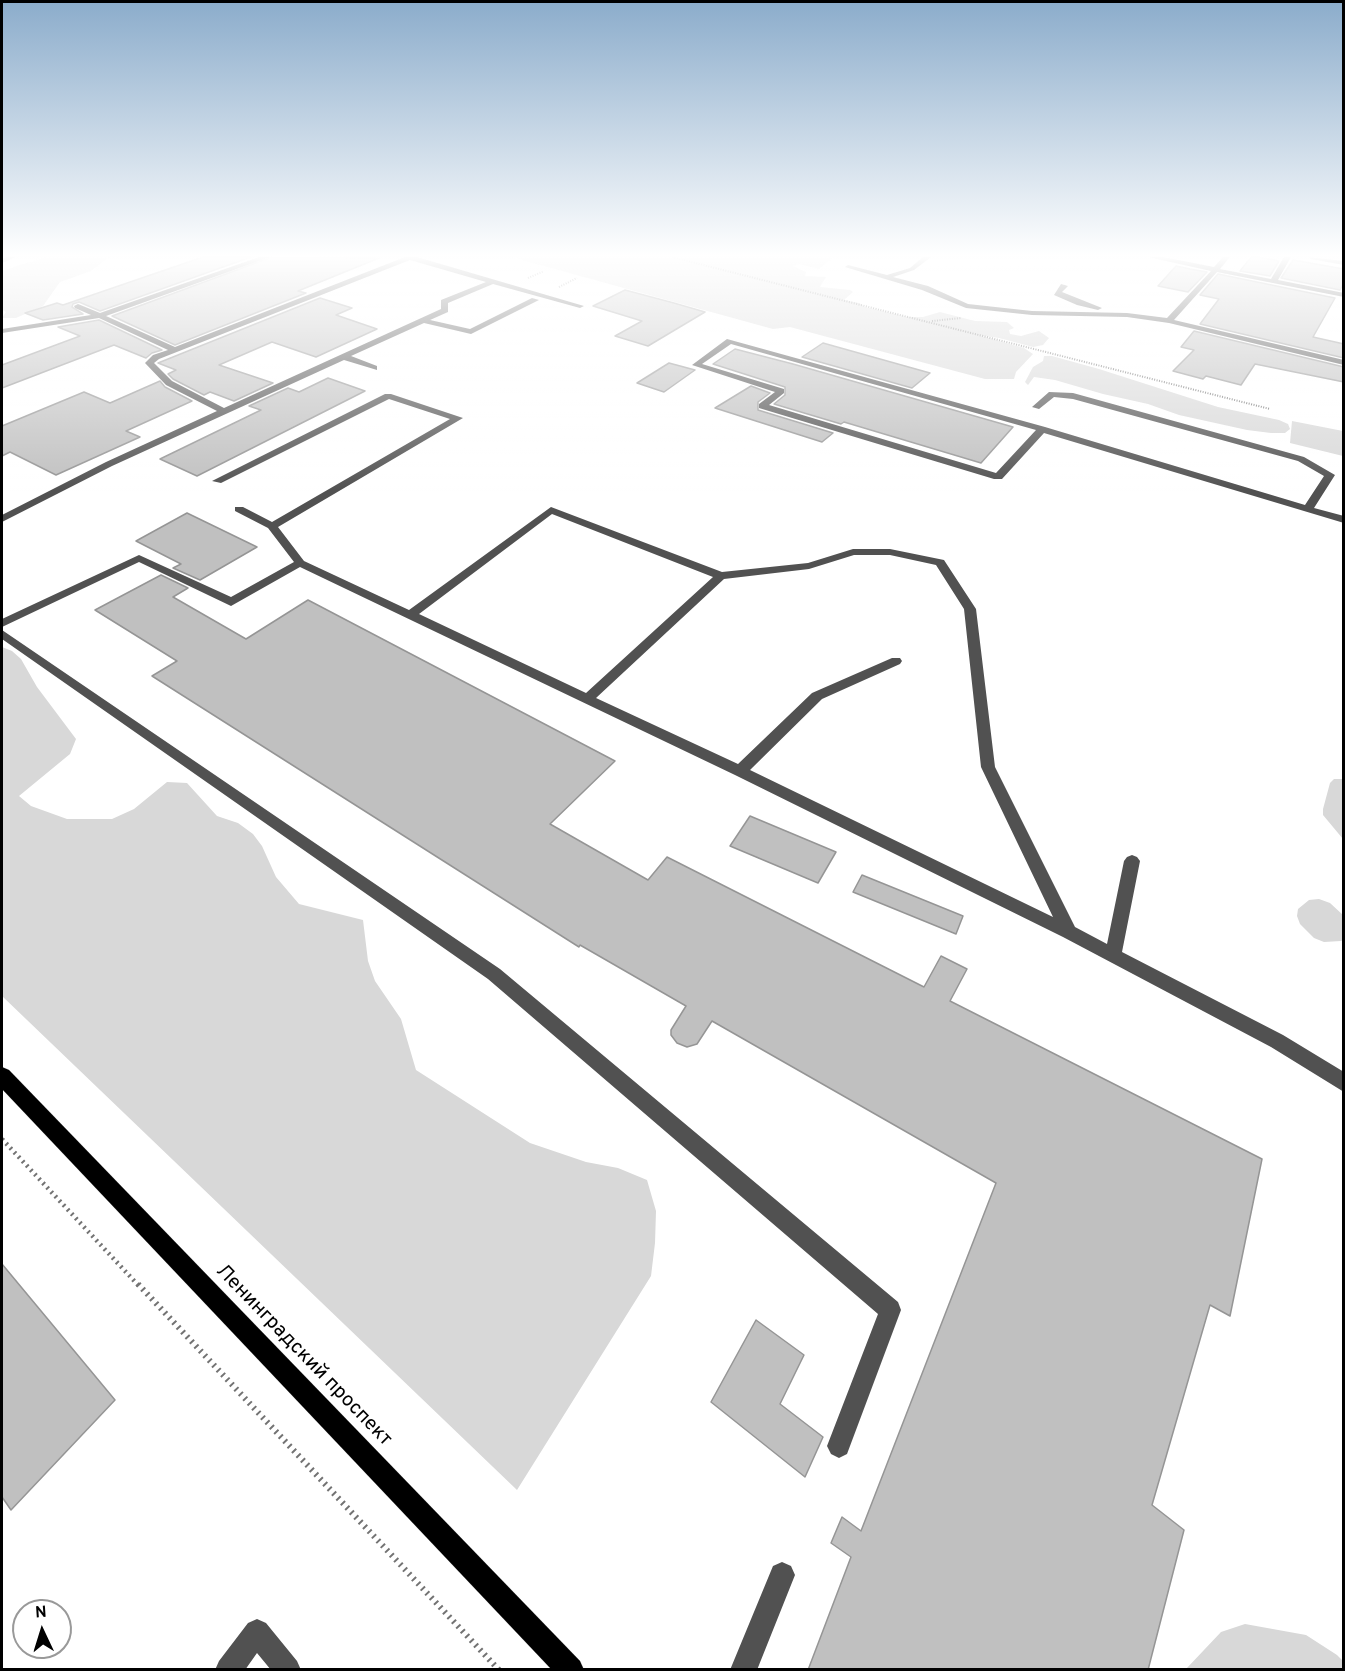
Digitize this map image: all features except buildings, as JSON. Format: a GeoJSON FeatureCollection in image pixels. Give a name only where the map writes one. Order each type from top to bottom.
{"type":"FeatureCollection","features":[{"type":"Feature","properties":{"kind":"main road","name":"Ленинградский проспект"},"geometry":{"type":"LineString","coordinates":[[2,1076],[571,1670]]}},
{"type":"Feature","properties":{"kind":"street"},"geometry":{"type":"LineString","coordinates":[[141,335],[175,350]]}},
{"type":"Feature","properties":{"kind":"street"},"geometry":{"type":"LineString","coordinates":[[213,335],[156,357],[149,363],[170,384],[224,411]]}},
{"type":"Feature","properties":{"kind":"street"},"geometry":{"type":"LineString","coordinates":[[2,519],[109,464],[389,335]]}},
{"type":"Feature","properties":{"kind":"street"},"geometry":{"type":"LineString","coordinates":[[1227,335],[1344,363]]}},
{"type":"Feature","properties":{"kind":"street"},"geometry":{"type":"LineString","coordinates":[[1042,429],[998,477],[762,406],[781,391],[696,365],[730,341],[1042,429],[1344,520]]}},
{"type":"Feature","properties":{"kind":"street"},"geometry":{"type":"LineString","coordinates":[[342,356],[374,368]]}},
{"type":"Feature","properties":{"kind":"street"},"geometry":{"type":"LineString","coordinates":[[1036,407],[1052,394],[1073,396],[1301,459],[1330,475],[1308,509]]}},
{"type":"Feature","properties":{"kind":"street"},"geometry":{"type":"LineString","coordinates":[[217,481],[388,396],[458,418],[272,526]]}},
{"type":"Feature","properties":{"kind":"street"},"geometry":{"type":"LineString","coordinates":[[239,509],[272,526],[300,563],[740,771],[1069,932],[1277,1041],[1344,1083]]}},
{"type":"Feature","properties":{"kind":"street"},"geometry":{"type":"LineString","coordinates":[[410,615],[551,510],[721,576],[809,566],[853,552],[890,552],[940,562],[970,609],[988,767],[1069,932]]}},
{"type":"Feature","properties":{"kind":"street"},"geometry":{"type":"LineString","coordinates":[[2,623],[139,558],[231,602],[300,563]]}},
{"type":"Feature","properties":{"kind":"street"},"geometry":{"type":"LineString","coordinates":[[587,699],[721,576]]}},
{"type":"Feature","properties":{"kind":"street"},"geometry":{"type":"LineString","coordinates":[[2,634],[494,974],[890,1310],[839,1446]]}},
{"type":"Feature","properties":{"kind":"street"},"geometry":{"type":"LineString","coordinates":[[740,771],[817,696],[896,661]]}},
{"type":"Feature","properties":{"kind":"street"},"geometry":{"type":"LineString","coordinates":[[1113,955],[1132,861]]}},
{"type":"Feature","properties":{"kind":"street"},"geometry":{"type":"LineString","coordinates":[[743,1670],[782,1575]]}},
{"type":"Feature","properties":{"kind":"street"},"geometry":{"type":"LineString","coordinates":[[228,1670],[257,1632],[288,1670]]}},
{"type":"Feature","properties":{"kind":"path"},"geometry":{"type":"LineString","coordinates":[[979,335],[1270,409]]}},
{"type":"Feature","properties":{"kind":"path"},"geometry":{"type":"LineString","coordinates":[[2,1139],[499,1670]]}},
{"type":"Feature","properties":{"kind":"shaded area"},"geometry":{"type":"Polygon","coordinates":[[[820,335],[1045,335],[1049,338],[1043,345],[1033,347],[978,335],[1024,348],[1033,354],[1016,372],[1014,379],[985,379],[820,335]]]}},
{"type":"Feature","properties":{"kind":"shaded area"},"geometry":{"type":"Polygon","coordinates":[[[1044,356],[1052,356],[1099,369],[1218,407],[1279,420],[1288,424],[1290,429],[1285,433],[1247,430],[1179,415],[1148,404],[1055,380],[1034,377],[1028,385],[1025,382],[1033,367],[1043,361],[1044,356]]]}},
{"type":"Feature","properties":{"kind":"shaded area"},"geometry":{"type":"Polygon","coordinates":[[[1292,421],[1343,431],[1343,456],[1290,443],[1292,421]]]}},
{"type":"Feature","properties":{"kind":"shaded area"},"geometry":{"type":"Polygon","coordinates":[[[2,647],[12,651],[21,659],[37,687],[76,739],[70,754],[19,796],[31,806],[67,819],[112,819],[134,809],[167,782],[187,783],[217,816],[238,823],[253,834],[262,846],[276,877],[299,904],[363,920],[368,961],[375,981],[401,1019],[416,1070],[530,1143],[586,1162],[618,1168],[647,1180],[656,1211],[651,1276],[517,1490],[2,996],[2,647]]]}},
{"type":"Feature","properties":{"kind":"shaded area"},"geometry":{"type":"Polygon","coordinates":[[[1334,779],[1343,779],[1343,839],[1323,815],[1330,783],[1334,779]]]}},
{"type":"Feature","properties":{"kind":"shaded area"},"geometry":{"type":"Polygon","coordinates":[[[1319,899],[1330,903],[1343,915],[1343,940],[1324,942],[1314,938],[1300,924],[1297,916],[1298,909],[1309,900],[1319,899]]]}},
{"type":"Feature","properties":{"kind":"shaded area"},"geometry":{"type":"Polygon","coordinates":[[[1245,1624],[1306,1635],[1337,1655],[1343,1661],[1343,1669],[1186,1669],[1221,1632],[1245,1624]]]}}]}
